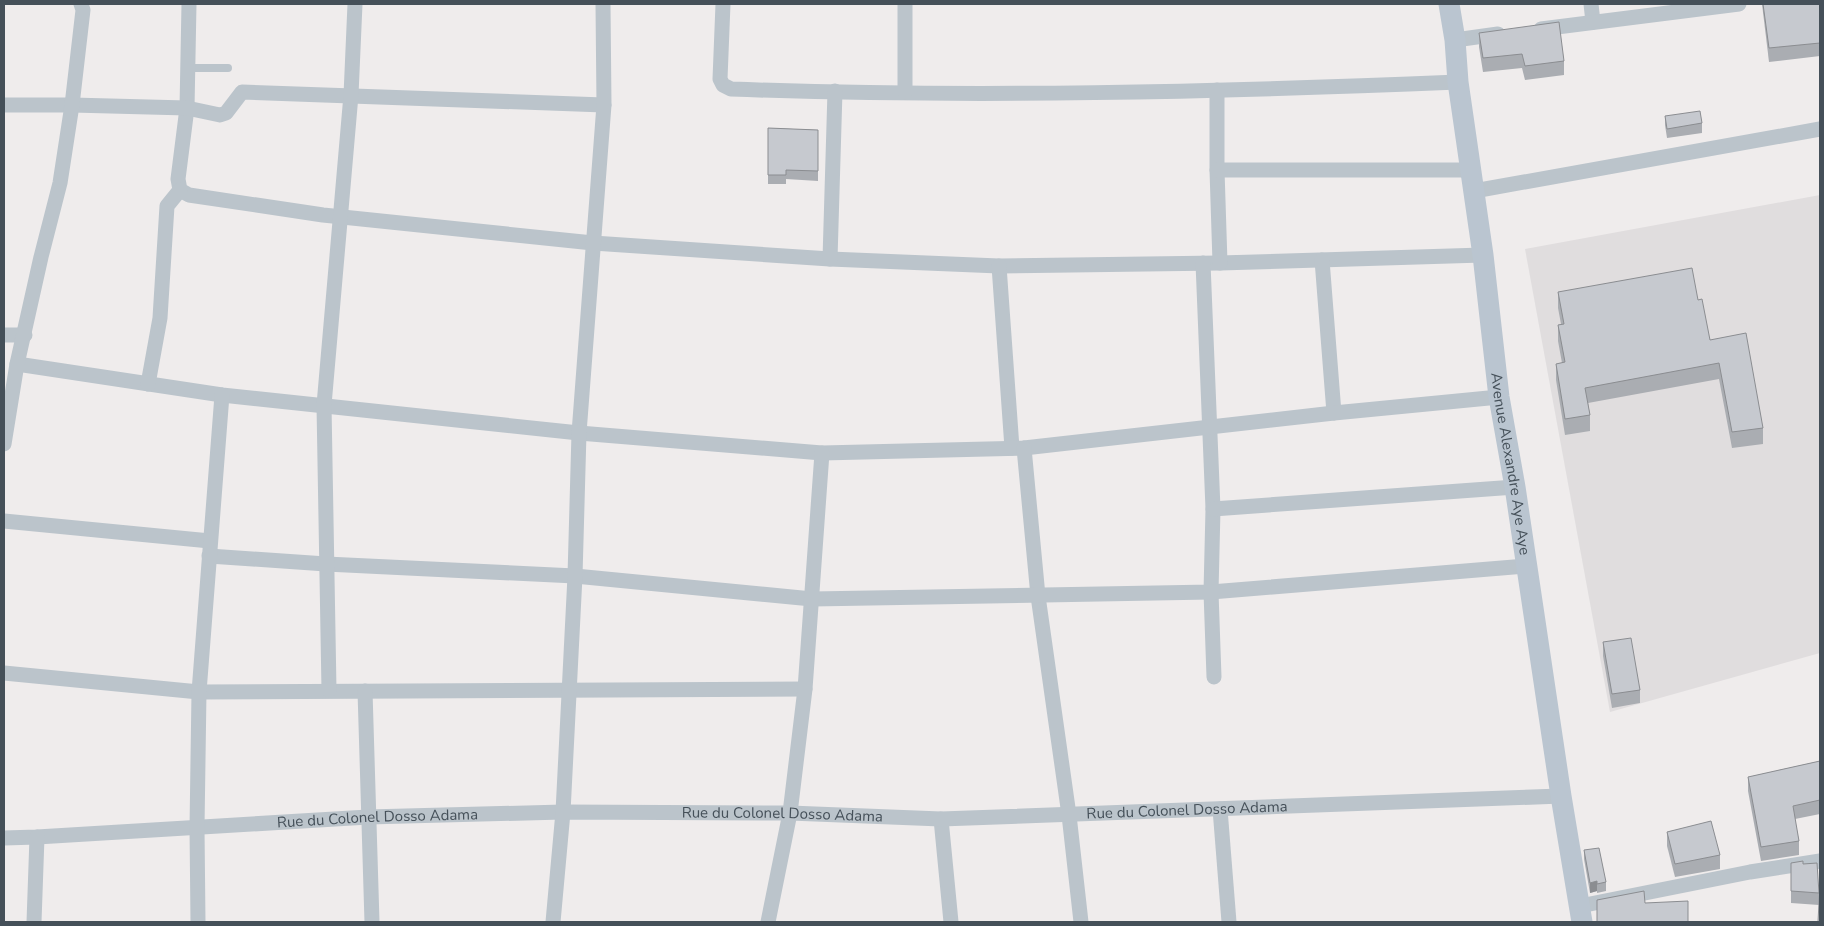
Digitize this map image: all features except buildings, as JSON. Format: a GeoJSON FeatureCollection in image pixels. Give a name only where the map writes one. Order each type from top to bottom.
{"type":"FeatureCollection","features":[{"type":"Feature","properties":{"kind":"street"},"geometry":{"type":"LineString","coordinates":[[4,444],[17,364],[25,335],[40,257],[60,183],[72,105],[83,10],[81,4]]}},
{"type":"Feature","properties":{"kind":"street"},"geometry":{"type":"LineString","coordinates":[[148,384],[160,318],[167,206],[180,190],[178,179],[187,108],[189,4]]}},
{"type":"Feature","properties":{"kind":"street"},"geometry":{"type":"LineString","coordinates":[[329,690],[324,405],[351,95],[355,4]]}},
{"type":"Feature","properties":{"kind":"street"},"geometry":{"type":"LineString","coordinates":[[553,922],[563,812],[575,576],[579,433],[604,105],[603,4]]}},
{"type":"Feature","properties":{"kind":"street"},"geometry":{"type":"LineString","coordinates":[[723,4],[720,79],[723,85],[731,88],[1026,94],[1458,82]]}},
{"type":"Feature","properties":{"kind":"street"},"geometry":{"type":"LineString","coordinates":[[905,4],[905,92]]}},
{"type":"Feature","properties":{"kind":"street","name":"Avenue Alexandre Aye Aye"},"geometry":{"type":"LineString","coordinates":[[1449,4],[1455,40],[1458,82],[1484,255],[1499,397],[1515,488],[1560,796],[1581,914]]}},
{"type":"Feature","properties":{"kind":"street"},"geometry":{"type":"LineString","coordinates":[[1591,4],[1593,22]]}},
{"type":"Feature","properties":{"kind":"street"},"geometry":{"type":"LineString","coordinates":[[1455,40],[1739,4]]}},
{"type":"Feature","properties":{"kind":"street"},"geometry":{"type":"LineString","coordinates":[[1217,90],[1220,263]]}},
{"type":"Feature","properties":{"kind":"street"},"geometry":{"type":"LineString","coordinates":[[830,259],[834,91]]}},
{"type":"Feature","properties":{"kind":"street"},"geometry":{"type":"LineString","coordinates":[[4,105],[187,108],[220,115],[226,113],[242,92],[604,105]]}},
{"type":"Feature","properties":{"kind":"street"},"geometry":{"type":"LineString","coordinates":[[1474,191],[1820,129]]}},
{"type":"Feature","properties":{"kind":"street"},"geometry":{"type":"LineString","coordinates":[[1217,170],[1471,170]]}},
{"type":"Feature","properties":{"kind":"street"},"geometry":{"type":"LineString","coordinates":[[180,190],[189,195],[341,217],[593,243],[830,259],[999,266],[1220,263],[1484,255]]}},
{"type":"Feature","properties":{"kind":"street"},"geometry":{"type":"LineString","coordinates":[[1322,260],[1334,414]]}},
{"type":"Feature","properties":{"kind":"street"},"geometry":{"type":"LineString","coordinates":[[1203,263],[1213,509],[1211,592],[1214,677]]}},
{"type":"Feature","properties":{"kind":"street"},"geometry":{"type":"LineString","coordinates":[[999,266],[1018,448],[1070,815],[1081,922]]}},
{"type":"Feature","properties":{"kind":"street"},"geometry":{"type":"LineString","coordinates":[[4,335],[25,335]]}},
{"type":"Feature","properties":{"kind":"street"},"geometry":{"type":"LineString","coordinates":[[17,364],[222,395],[579,433],[822,453],[1018,448],[1499,397]]}},
{"type":"Feature","properties":{"kind":"street"},"geometry":{"type":"LineString","coordinates":[[198,922],[199,692],[222,395]]}},
{"type":"Feature","properties":{"kind":"street"},"geometry":{"type":"LineString","coordinates":[[768,922],[790,813],[805,689],[822,453]]}},
{"type":"Feature","properties":{"kind":"street"},"geometry":{"type":"LineString","coordinates":[[1213,509],[1515,488]]}},
{"type":"Feature","properties":{"kind":"street"},"geometry":{"type":"LineString","coordinates":[[4,521],[210,540]]}},
{"type":"Feature","properties":{"kind":"street"},"geometry":{"type":"LineString","coordinates":[[209,556],[326,564],[575,576],[812,600],[1211,592],[1526,566]]}},
{"type":"Feature","properties":{"kind":"street"},"geometry":{"type":"LineString","coordinates":[[4,673],[199,692],[805,689]]}},
{"type":"Feature","properties":{"kind":"street"},"geometry":{"type":"LineString","coordinates":[[365,691],[372,922]]}},
{"type":"Feature","properties":{"kind":"street","name":"Rue du Colonel Dosso Adama"},"geometry":{"type":"LineString","coordinates":[[4,838],[37,838],[368,817],[563,812],[790,813],[941,819],[1560,796]]}},
{"type":"Feature","properties":{"kind":"street"},"geometry":{"type":"LineString","coordinates":[[1220,809],[1229,922]]}},
{"type":"Feature","properties":{"kind":"street"},"geometry":{"type":"LineString","coordinates":[[941,819],[951,922]]}},
{"type":"Feature","properties":{"kind":"street"},"geometry":{"type":"LineString","coordinates":[[34,922],[37,838]]}},
{"type":"Feature","properties":{"kind":"street"},"geometry":{"type":"LineString","coordinates":[[1581,914],[1750,872],[1820,861]]}},
{"type":"Feature","properties":{"kind":"lane"},"geometry":{"type":"LineString","coordinates":[[188,68],[228,68]]}},
{"type":"Feature","properties":{"kind":"shaded area"},"geometry":{"type":"Polygon","coordinates":[[[1820,195],[1820,653],[1610,712],[1525,249],[1820,195]]]}}]}
